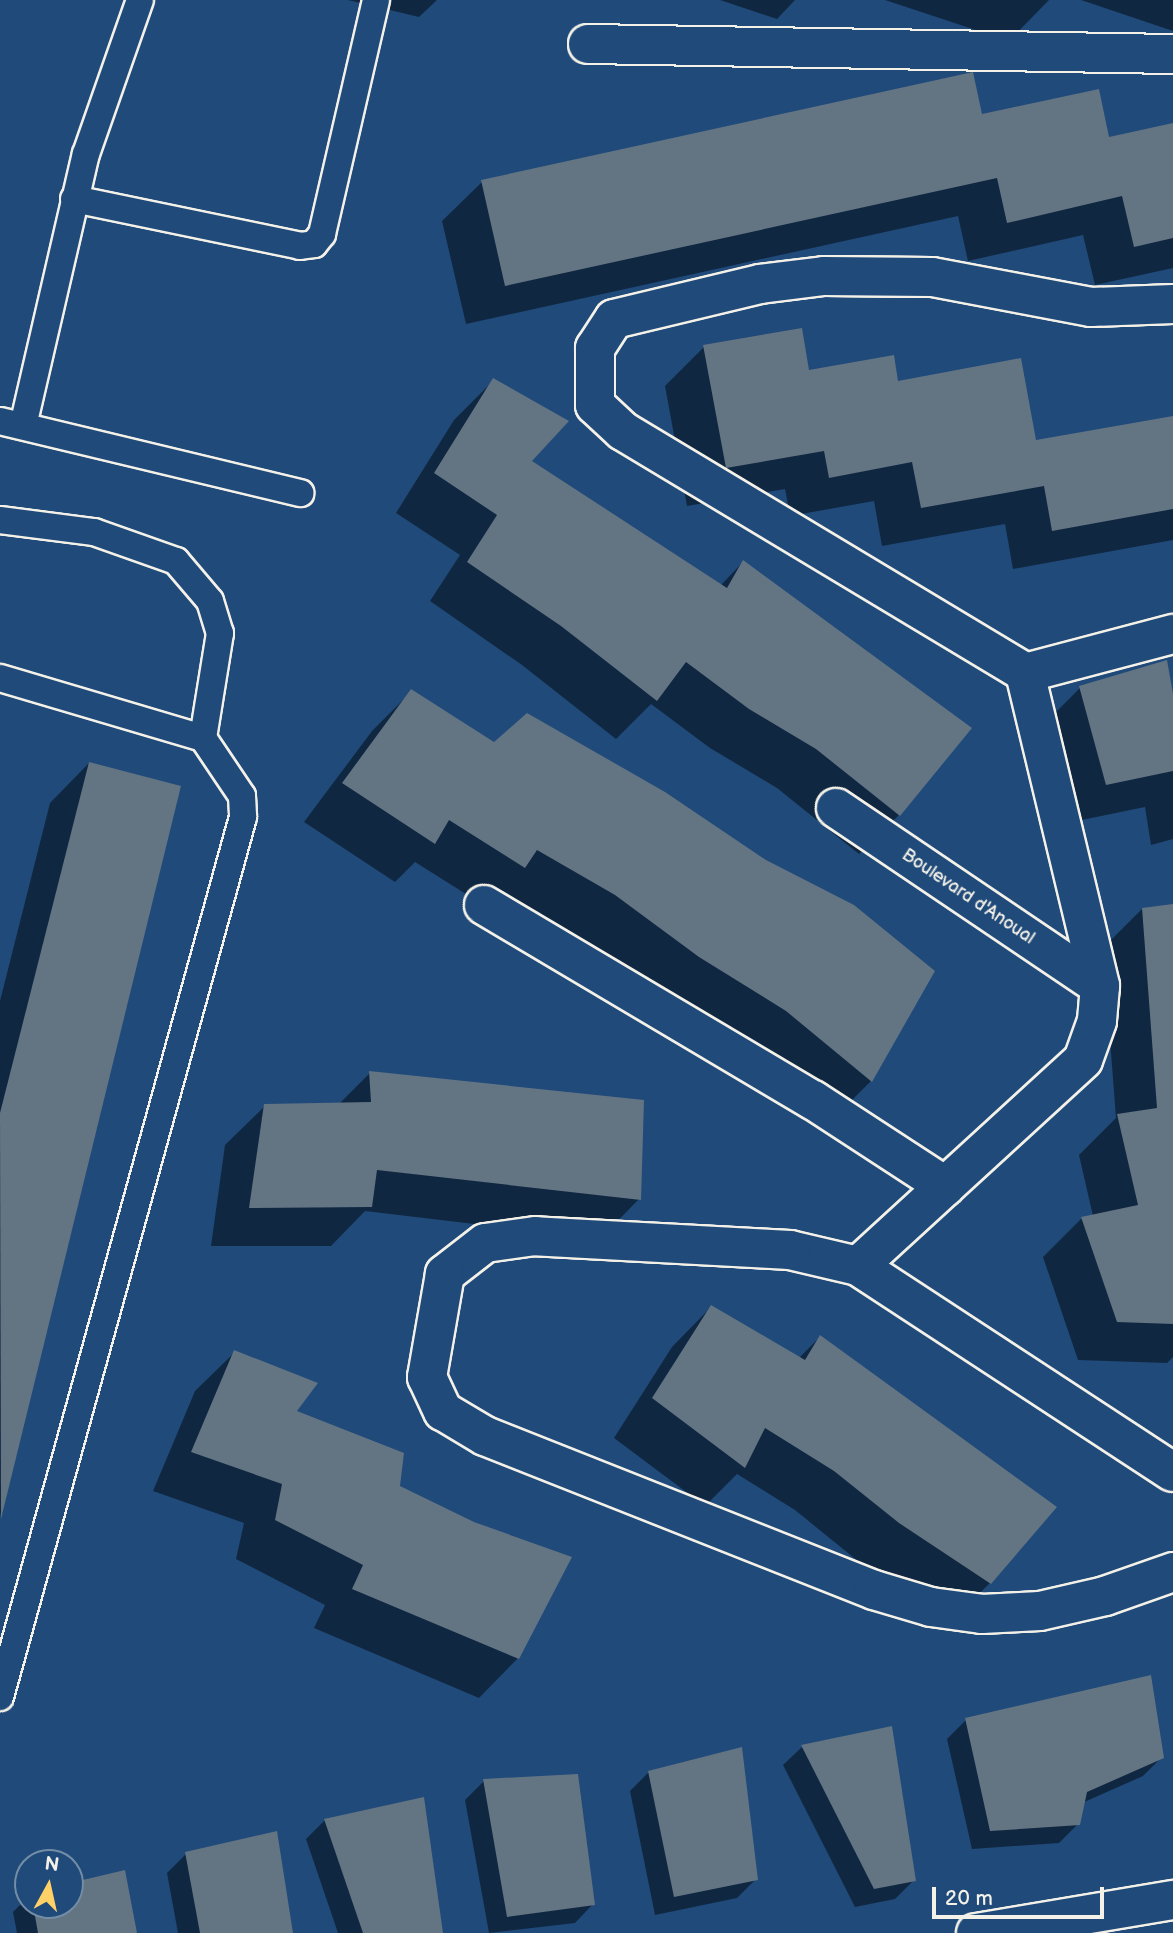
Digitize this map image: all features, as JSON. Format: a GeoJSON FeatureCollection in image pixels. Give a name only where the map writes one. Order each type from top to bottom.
{"type":"FeatureCollection","features":[{"type":"Feature","properties":{"kind":"street"},"geometry":{"type":"LineString","coordinates":[[588,44],[1173,54]]}},
{"type":"Feature","properties":{"kind":"street"},"geometry":{"type":"LineString","coordinates":[[858,1266],[1083,1060],[1097,1021],[1100,986],[1025,673],[623,431],[595,405],[595,348],[614,318],[760,284],[824,276],[932,278],[1091,307],[1173,304]]}},
{"type":"Feature","properties":{"kind":"street"},"geometry":{"type":"LineString","coordinates":[[1025,673],[1173,634]]}},
{"type":"Feature","properties":{"kind":"street","name":"Boulevard d'Anoual"},"geometry":{"type":"LineString","coordinates":[[836,808],[1100,986]]}},
{"type":"Feature","properties":{"kind":"street"},"geometry":{"type":"LineString","coordinates":[[484,905],[813,1100],[944,1186]]}},
{"type":"Feature","properties":{"kind":"street"},"geometry":{"type":"LineString","coordinates":[[1173,1472],[858,1266],[790,1250],[535,1236],[485,1243],[445,1273],[427,1377],[443,1411],[485,1436],[874,1590],[930,1606],[982,1614],[1040,1611],[1105,1596],[1173,1572]]}},
{"type":"Feature","properties":{"kind":"street"},"geometry":{"type":"LineString","coordinates":[[976,1933],[1173,1900]]}},
{"type":"Feature","properties":{"kind":"lane"},"geometry":{"type":"LineString","coordinates":[[140,0],[74,199],[12,423],[301,493]]}},
{"type":"Feature","properties":{"kind":"lane"},"geometry":{"type":"LineString","coordinates":[[74,199],[300,246],[314,244],[322,234],[376,0]]}},
{"type":"Feature","properties":{"kind":"lane"},"geometry":{"type":"LineString","coordinates":[[0,520],[94,532],[176,561],[210,601],[220,633],[203,738]]}},
{"type":"Feature","properties":{"kind":"lane"},"geometry":{"type":"LineString","coordinates":[[0,678],[203,738],[242,796],[243,817],[0,1697]]}},
{"type":"Feature","properties":{"kind":"building"},"geometry":{"type":"Polygon","coordinates":[[[973,72],[982,114],[1099,89],[1109,137],[1173,123],[1173,238],[1134,247],[1122,196],[1007,223],[997,178],[505,286],[481,180],[973,72]]]}},
{"type":"Feature","properties":{"kind":"building"},"geometry":{"type":"Polygon","coordinates":[[[802,328],[809,370],[894,355],[898,381],[1021,358],[1036,440],[1173,416],[1173,509],[1052,531],[1044,486],[921,508],[912,462],[829,478],[824,451],[726,468],[703,345],[802,328]]]}},
{"type":"Feature","properties":{"kind":"building"},"geometry":{"type":"Polygon","coordinates":[[[493,378],[569,421],[532,461],[727,588],[743,560],[972,728],[900,816],[816,749],[749,709],[686,662],[657,701],[561,626],[467,562],[497,515],[434,473],[493,378]]]}},
{"type":"Feature","properties":{"kind":"building"},"geometry":{"type":"Polygon","coordinates":[[[1167,660],[1173,694],[1173,771],[1106,785],[1079,686],[1167,660]]]}},
{"type":"Feature","properties":{"kind":"building"},"geometry":{"type":"Polygon","coordinates":[[[411,689],[494,742],[527,713],[665,792],[766,860],[854,905],[935,971],[872,1082],[786,1011],[699,957],[615,895],[537,850],[525,868],[449,820],[435,844],[342,783],[411,689]]]}},
{"type":"Feature","properties":{"kind":"building"},"geometry":{"type":"Polygon","coordinates":[[[89,762],[181,786],[1,1519],[0,1113],[89,762]]]}},
{"type":"Feature","properties":{"kind":"building"},"geometry":{"type":"Polygon","coordinates":[[[1173,904],[1173,1324],[1117,1322],[1081,1217],[1138,1205],[1117,1114],[1157,1108],[1142,908],[1173,904]]]}},
{"type":"Feature","properties":{"kind":"building"},"geometry":{"type":"Polygon","coordinates":[[[369,1071],[644,1100],[641,1200],[377,1170],[372,1207],[249,1208],[264,1104],[371,1102],[369,1071]]]}},
{"type":"Feature","properties":{"kind":"building"},"geometry":{"type":"Polygon","coordinates":[[[711,1305],[805,1360],[820,1335],[1057,1507],[991,1584],[899,1523],[834,1471],[765,1428],[745,1468],[652,1398],[711,1305]]]}},
{"type":"Feature","properties":{"kind":"building"},"geometry":{"type":"Polygon","coordinates":[[[234,1350],[318,1383],[297,1411],[404,1453],[400,1486],[474,1522],[572,1557],[519,1659],[352,1589],[363,1565],[275,1520],[282,1484],[191,1452],[234,1350]]]}},
{"type":"Feature","properties":{"kind":"building"},"geometry":{"type":"Polygon","coordinates":[[[1151,1675],[1164,1758],[1087,1792],[1080,1825],[990,1831],[965,1718],[1151,1675]]]}},
{"type":"Feature","properties":{"kind":"building"},"geometry":{"type":"Polygon","coordinates":[[[892,1726],[916,1881],[874,1889],[801,1745],[892,1726]]]}},
{"type":"Feature","properties":{"kind":"building"},"geometry":{"type":"Polygon","coordinates":[[[742,1747],[758,1880],[674,1897],[648,1771],[742,1747]]]}},
{"type":"Feature","properties":{"kind":"building"},"geometry":{"type":"Polygon","coordinates":[[[578,1774],[595,1905],[507,1917],[483,1779],[578,1774]]]}},
{"type":"Feature","properties":{"kind":"building"},"geometry":{"type":"Polygon","coordinates":[[[424,1797],[443,1933],[363,1933],[324,1819],[424,1797]]]}},
{"type":"Feature","properties":{"kind":"building"},"geometry":{"type":"Polygon","coordinates":[[[277,1831],[293,1933],[200,1933],[185,1852],[277,1831]]]}},
{"type":"Feature","properties":{"kind":"building"},"geometry":{"type":"Polygon","coordinates":[[[125,1870],[137,1933],[38,1933],[36,1919],[84,1919],[84,1880],[125,1870]]]}}]}
